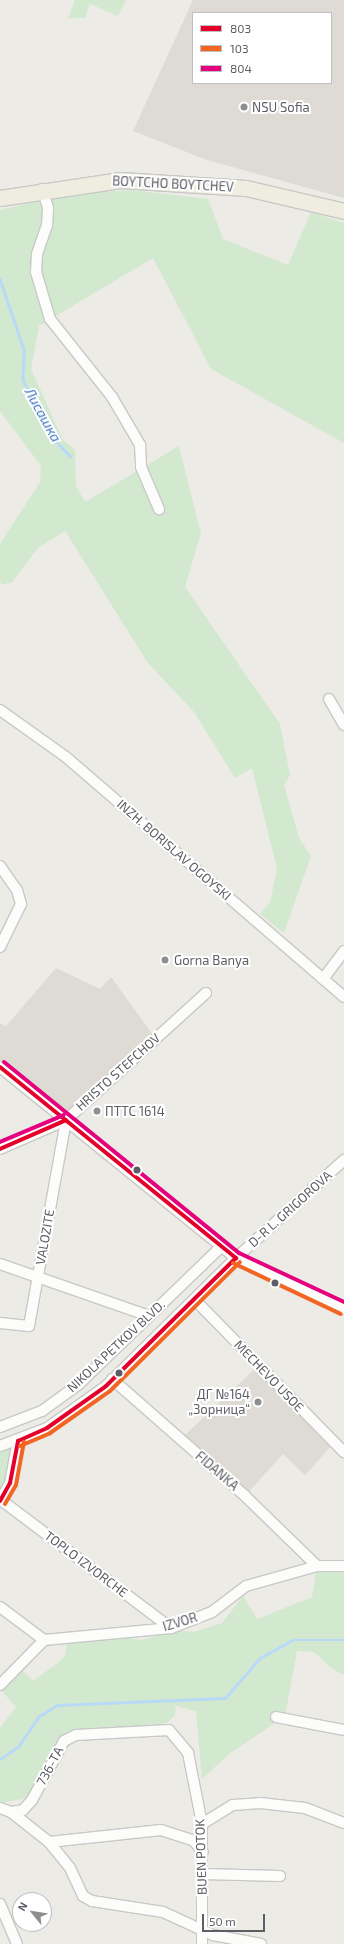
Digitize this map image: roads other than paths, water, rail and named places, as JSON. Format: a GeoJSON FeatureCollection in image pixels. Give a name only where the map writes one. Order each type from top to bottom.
{"type":"FeatureCollection","features":[{"type":"Feature","properties":{"kind":"highway","name":"BOYTCHO BOYTCHEV"},"geometry":{"type":"LineString","coordinates":[[0,198],[42,189],[121,180],[207,183],[285,195],[344,211]]}},
{"type":"Feature","properties":{"kind":"street"},"geometry":{"type":"LineString","coordinates":[[42,189],[48,208],[47,225],[37,254],[36,272],[50,319],[112,397],[140,445],[141,467],[158,509]]}},
{"type":"Feature","properties":{"kind":"street"},"geometry":{"type":"LineString","coordinates":[[329,699],[344,725]]}},
{"type":"Feature","properties":{"kind":"street","name":"INZH. BORISLAV OGOYSKI"},"geometry":{"type":"LineString","coordinates":[[0,710],[66,757],[344,997]]}},
{"type":"Feature","properties":{"kind":"street"},"geometry":{"type":"LineString","coordinates":[[0,866],[17,890],[21,904],[0,947]]}},
{"type":"Feature","properties":{"kind":"street"},"geometry":{"type":"LineString","coordinates":[[323,979],[344,951]]}},
{"type":"Feature","properties":{"kind":"street","name":"HRISTO STEFCHOV"},"geometry":{"type":"LineString","coordinates":[[0,1149],[66,1120],[206,993]]}},
{"type":"Feature","properties":{"kind":"street"},"geometry":{"type":"LineString","coordinates":[[0,1067],[236,1258],[344,1309]]}},
{"type":"Feature","properties":{"kind":"street","name":"VALOZITE"},"geometry":{"type":"LineString","coordinates":[[0,1323],[29,1326],[66,1120]]}},
{"type":"Feature","properties":{"kind":"street","name":"D-R L. GRIGOROVA"},"geometry":{"type":"LineString","coordinates":[[236,1258],[344,1160]]}},
{"type":"Feature","properties":{"kind":"street","name":"NIKOLA PETKOV BLVD."},"geometry":{"type":"LineString","coordinates":[[0,1427],[42,1410],[80,1384],[221,1246]]}},
{"type":"Feature","properties":{"kind":"street","name":"NIKOLA PETKOV BLVD."},"geometry":{"type":"LineString","coordinates":[[0,1446],[18,1441],[82,1406],[112,1380],[236,1258]]}},
{"type":"Feature","properties":{"kind":"street"},"geometry":{"type":"LineString","coordinates":[[0,1264],[149,1316]]}},
{"type":"Feature","properties":{"kind":"street","name":"MECHEVO USOE"},"geometry":{"type":"LineString","coordinates":[[195,1300],[344,1452]]}},
{"type":"Feature","properties":{"kind":"street","name":"FIDANKA"},"geometry":{"type":"LineString","coordinates":[[112,1380],[245,1496],[317,1566]]}},
{"type":"Feature","properties":{"kind":"street"},"geometry":{"type":"LineString","coordinates":[[0,1501],[10,1483],[18,1441]]}},
{"type":"Feature","properties":{"kind":"street","name":"TOPLO IZVORCHE"},"geometry":{"type":"LineString","coordinates":[[0,1501],[171,1628]]}},
{"type":"Feature","properties":{"kind":"street","name":"IZVOR"},"geometry":{"type":"LineString","coordinates":[[44,1640],[171,1628],[212,1612],[246,1586],[317,1566],[344,1566]]}},
{"type":"Feature","properties":{"kind":"street"},"geometry":{"type":"LineString","coordinates":[[0,1607],[44,1640],[0,1685]]}},
{"type":"Feature","properties":{"kind":"street"},"geometry":{"type":"LineString","coordinates":[[276,1717],[344,1730]]}},
{"type":"Feature","properties":{"kind":"street","name":"736-ТА"},"geometry":{"type":"LineString","coordinates":[[11,1812],[23,1810],[32,1800],[64,1741],[76,1735],[168,1730]]}},
{"type":"Feature","properties":{"kind":"street","name":"BUEN POTOK"},"geometry":{"type":"LineString","coordinates":[[168,1730],[188,1753],[202,1824],[204,1931],[202,1944]]}},
{"type":"Feature","properties":{"kind":"street"},"geometry":{"type":"LineString","coordinates":[[202,1824],[233,1805],[260,1803],[305,1808],[344,1823]]}},
{"type":"Feature","properties":{"kind":"street"},"geometry":{"type":"LineString","coordinates":[[0,1808],[11,1812],[49,1842],[70,1868],[83,1896],[92,1902],[163,1912],[204,1931],[233,1941],[260,1944]]}},
{"type":"Feature","properties":{"kind":"street"},"geometry":{"type":"LineString","coordinates":[[49,1842],[161,1830],[194,1841],[203,1852]]}},
{"type":"Feature","properties":{"kind":"street"},"geometry":{"type":"LineString","coordinates":[[203,1874],[280,1876]]}},
{"type":"Feature","properties":{"kind":"street"},"geometry":{"type":"LineString","coordinates":[[0,1904],[17,1944]]}},
{"type":"Feature","properties":{"kind":"waterway","name":"Лисашка"},"geometry":{"type":"LineString","coordinates":[[0,279],[24,350],[23,380],[56,441],[70,456]]}},
{"type":"Feature","properties":{"kind":"waterway"},"geometry":{"type":"LineString","coordinates":[[0,1759],[18,1747],[38,1717],[57,1705],[225,1698],[260,1658],[293,1640],[344,1640]]}},
{"type":"Feature","properties":{"kind":"place","name":"NSU Sofia"},"geometry":{"type":"Point","coordinates":[244,107]}},
{"type":"Feature","properties":{"kind":"place","name":"Gorna Banya"},"geometry":{"type":"Point","coordinates":[165,960]}},
{"type":"Feature","properties":{"kind":"place","name":"ПТТС 1614"},"geometry":{"type":"Point","coordinates":[97,1111]}},
{"type":"Feature","properties":{"kind":"place","name":"ДГ №164 „Зорница“"},"geometry":{"type":"Point","coordinates":[258,1402]}}]}
